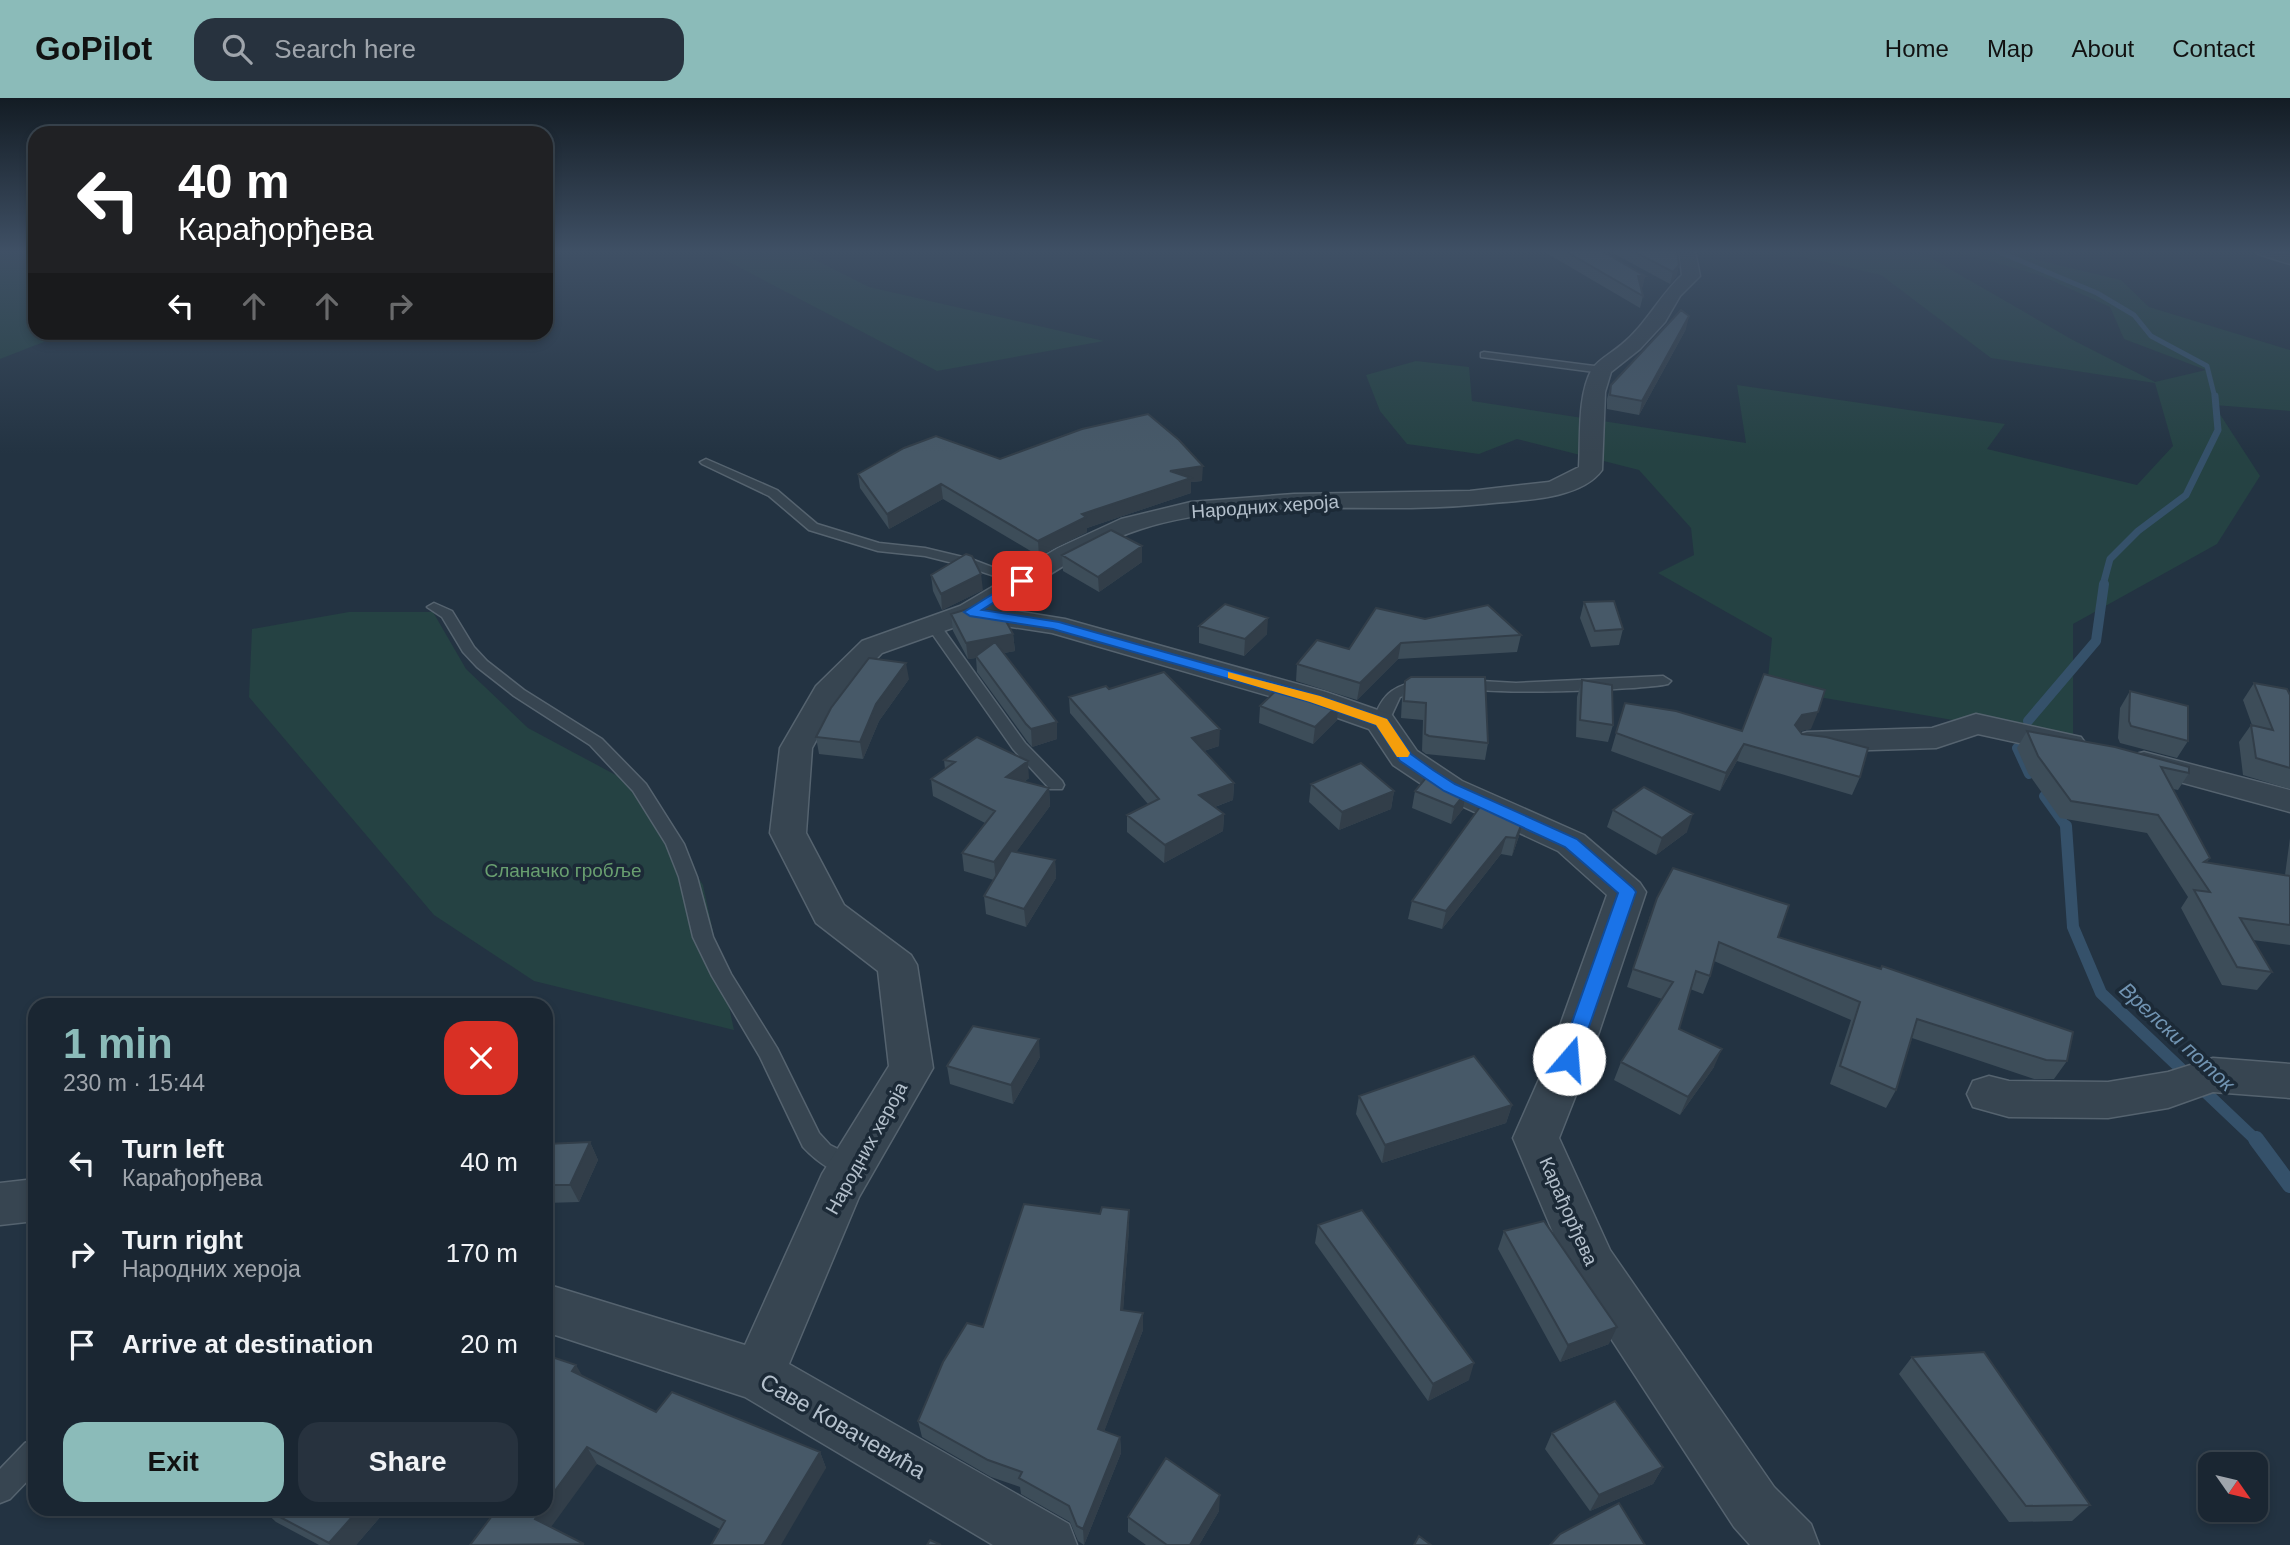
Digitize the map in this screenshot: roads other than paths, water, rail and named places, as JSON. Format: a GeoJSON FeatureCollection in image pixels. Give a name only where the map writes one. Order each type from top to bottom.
{"type":"FeatureCollection","features":[{"type":"Feature","properties":{"kind":"street"},"geometry":{"type":"LineString","coordinates":[[1602,370],[1633,345],[1658,319]]}},
{"type":"Feature","properties":{"kind":"street","name":"Народних хероја"},"geometry":{"type":"LineString","coordinates":[[758,1375],[839,1188],[911,1068],[897,965],[828,914],[788,833],[796,748],[827,693],[872,647],[970,612],[1067,554],[1130,524],[1191,509],[1294,501],[1470,498],[1555,489],[1590,470],[1595,392],[1602,370]]}},
{"type":"Feature","properties":{"kind":"street"},"geometry":{"type":"LineString","coordinates":[[970,612],[1055,625],[1315,699],[1381,722]]}},
{"type":"Feature","properties":{"kind":"street","name":"Карађорђева"},"geometry":{"type":"LineString","coordinates":[[1381,722],[1405,758],[1450,788],[1571,843],[1627,892],[1569,1059],[1536,1138],[1592,1266],[1754,1507],[1790,1545]]}},
{"type":"Feature","properties":{"kind":"street"},"geometry":{"type":"LineString","coordinates":[[1807,742],[1883,742],[1936,738],[1976,724],[2103,752],[2290,801]]}},
{"type":"Feature","properties":{"kind":"street"},"geometry":{"type":"LineString","coordinates":[[1989,1094],[2009,1099],[2108,1100],[2193,1081],[2290,1081]]}},
{"type":"Feature","properties":{"kind":"street"},"geometry":{"type":"LineString","coordinates":[[0,1204],[28,1201]]}},
{"type":"Feature","properties":{"kind":"street","name":"Саве Ковачевића"},"geometry":{"type":"LineString","coordinates":[[553,1310],[758,1375],[1048,1545]]}},
{"type":"Feature","properties":{"kind":"lane"},"geometry":{"type":"LineString","coordinates":[[1484,355],[1602,370]]}},
{"type":"Feature","properties":{"kind":"lane"},"geometry":{"type":"LineString","coordinates":[[706,462],[773,493],[813,527],[878,547],[925,552],[966,562],[1022,581]]}},
{"type":"Feature","properties":{"kind":"lane"},"geometry":{"type":"LineString","coordinates":[[434,607],[447,614],[468,649],[482,664],[519,693],[596,742],[640,788],[675,844],[688,877],[703,937],[722,976],[769,1054],[811,1140],[822,1152],[852,1167]]}},
{"type":"Feature","properties":{"kind":"lane"},"geometry":{"type":"LineString","coordinates":[[933,625],[1019,746],[1056,785]]}},
{"type":"Feature","properties":{"kind":"lane"},"geometry":{"type":"LineString","coordinates":[[1381,722],[1387,699],[1403,687],[1431,684],[1516,688],[1663,681]]}},
{"type":"Feature","properties":{"kind":"lane"},"geometry":{"type":"LineString","coordinates":[[0,1489],[28,1460]]}},
{"type":"Feature","properties":{"kind":"waterway","name":"Врелски поток"},"geometry":{"type":"LineString","coordinates":[[2137,319],[2151,336],[2207,366],[2215,398]]}},
{"type":"Feature","properties":{"kind":"waterway","name":"Врелски поток"},"geometry":{"type":"LineString","coordinates":[[2103,585],[2110,559],[2138,531],[2186,495],[2218,430],[2215,396]]}},
{"type":"Feature","properties":{"kind":"waterway","name":"Врелски поток"},"geometry":{"type":"LineString","coordinates":[[2028,721],[2096,641],[2104,584]]}},
{"type":"Feature","properties":{"kind":"waterway","name":"Врелски поток"},"geometry":{"type":"LineString","coordinates":[[2017,748],[2029,774]]}},
{"type":"Feature","properties":{"kind":"waterway","name":"Врелски поток"},"geometry":{"type":"LineString","coordinates":[[2044,796],[2066,827]]}},
{"type":"Feature","properties":{"kind":"waterway","name":"Врелски поток"},"geometry":{"type":"LineString","coordinates":[[2066,827],[2073,927],[2101,993],[2257,1141]]}},
{"type":"Feature","properties":{"kind":"waterway","name":"Врелски поток"},"geometry":{"type":"LineString","coordinates":[[2256,1139],[2290,1185]]}},
{"type":"Feature","properties":{"kind":"park label","name":"Сланачко гробље"},"geometry":{"type":"Point","coordinates":[563,870]}}]}
